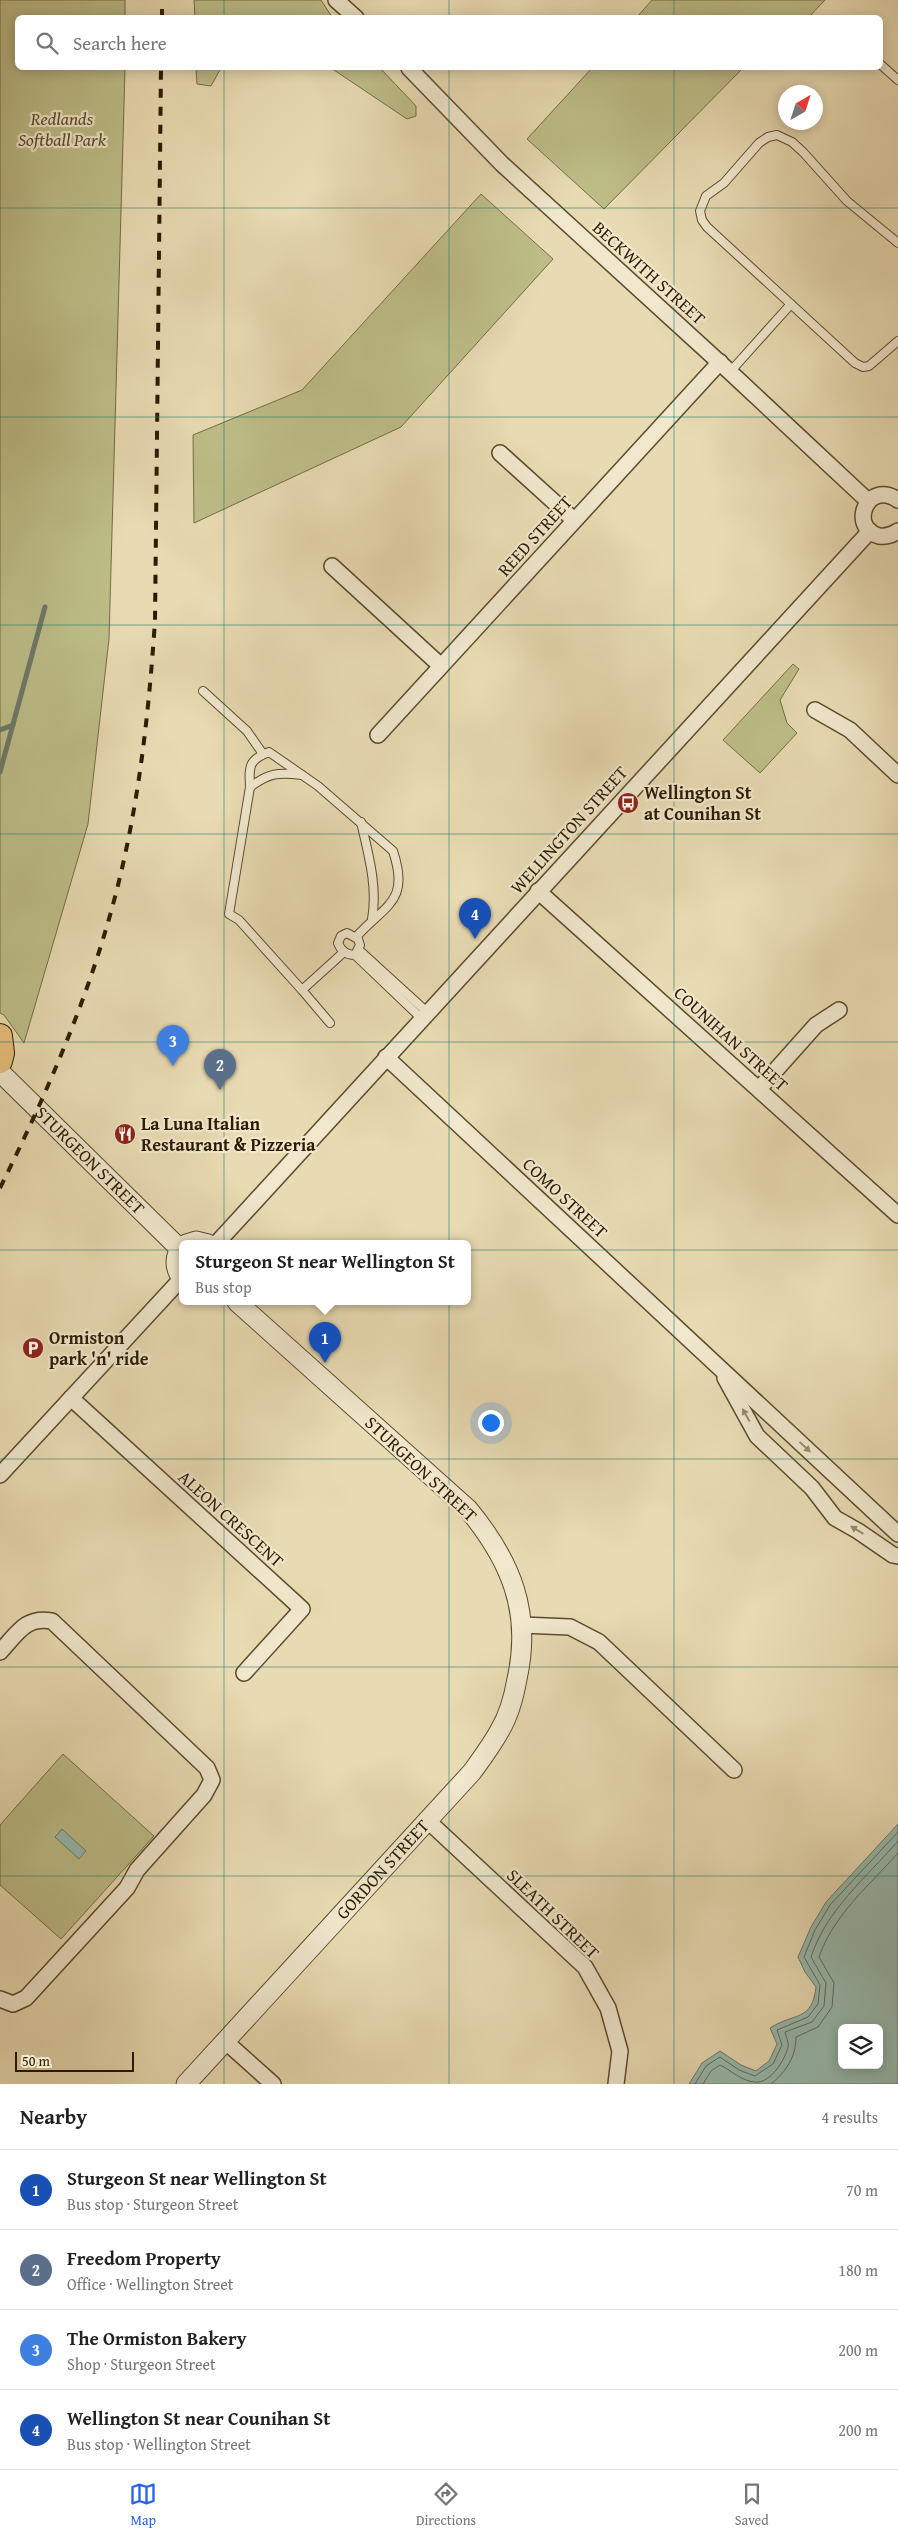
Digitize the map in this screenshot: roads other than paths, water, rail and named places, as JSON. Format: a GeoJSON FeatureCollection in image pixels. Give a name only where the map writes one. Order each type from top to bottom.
{"type":"FeatureCollection","features":[{"type":"Feature","properties":{"kind":"main road"},"geometry":{"type":"LineString","coordinates":[[0,1036],[2,1053],[0,1062]]}},
{"type":"Feature","properties":{"kind":"street"},"geometry":{"type":"LineString","coordinates":[[336,0],[353,15]]}},
{"type":"Feature","properties":{"kind":"street","name":"BECKWITH STREET"},"geometry":{"type":"LineString","coordinates":[[411,70],[502,164],[725,367],[868,501]]}},
{"type":"Feature","properties":{"kind":"street","name":"REED STREET"},"geometry":{"type":"LineString","coordinates":[[378,735],[574,520],[725,367]]}},
{"type":"Feature","properties":{"kind":"street"},"geometry":{"type":"LineString","coordinates":[[500,453],[574,520]]}},
{"type":"Feature","properties":{"kind":"street"},"geometry":{"type":"LineString","coordinates":[[898,500],[883,494],[875,496],[868,501],[863,517],[870,531],[885,536],[898,531]]}},
{"type":"Feature","properties":{"kind":"street","name":"WELLINGTON STREET"},"geometry":{"type":"LineString","coordinates":[[220,1240],[870,531]]}},
{"type":"Feature","properties":{"kind":"street"},"geometry":{"type":"LineString","coordinates":[[332,566],[441,666]]}},
{"type":"Feature","properties":{"kind":"street"},"geometry":{"type":"LineString","coordinates":[[815,710],[850,730],[898,774]]}},
{"type":"Feature","properties":{"kind":"street","name":"COUNIHAN STREET"},"geometry":{"type":"LineString","coordinates":[[538,891],[897,1213]]}},
{"type":"Feature","properties":{"kind":"street"},"geometry":{"type":"LineString","coordinates":[[759,1089],[816,1025],[839,1010]]}},
{"type":"Feature","properties":{"kind":"street","name":"COMO STREET"},"geometry":{"type":"LineString","coordinates":[[386,1057],[898,1534]]}},
{"type":"Feature","properties":{"kind":"street","name":"STURGEON STREET"},"geometry":{"type":"LineString","coordinates":[[0,1072],[179,1243]]}},
{"type":"Feature","properties":{"kind":"street"},"geometry":{"type":"LineString","coordinates":[[179,1257],[176,1264],[179,1271]]}},
{"type":"Feature","properties":{"kind":"street"},"geometry":{"type":"LineString","coordinates":[[0,1475],[179,1281]]}},
{"type":"Feature","properties":{"kind":"street","name":"STURGEON STREET"},"geometry":{"type":"LineString","coordinates":[[240,1305],[468,1510],[490,1536],[503,1559],[514,1583],[522,1625]]}},
{"type":"Feature","properties":{"kind":"street","name":"COMO STREET"},"geometry":{"type":"LineString","coordinates":[[718,1366],[758,1436],[812,1488],[835,1518],[893,1555],[898,1556]]}},
{"type":"Feature","properties":{"kind":"street","name":"ALEON CRESCENT"},"geometry":{"type":"LineString","coordinates":[[71,1398],[302,1609],[244,1673]]}},
{"type":"Feature","properties":{"kind":"street"},"geometry":{"type":"LineString","coordinates":[[0,1652],[27,1623],[38,1618],[52,1621],[206,1768],[212,1780],[204,1795],[137,1870],[127,1888],[26,1998],[13,2004],[0,1999]]}},
{"type":"Feature","properties":{"kind":"street"},"geometry":{"type":"LineString","coordinates":[[522,1625],[570,1627],[598,1642],[734,1770]]}},
{"type":"Feature","properties":{"kind":"street","name":"GORDON STREET"},"geometry":{"type":"LineString","coordinates":[[186,2084],[472,1772],[501,1729],[514,1697],[520,1667],[522,1625]]}},
{"type":"Feature","properties":{"kind":"street","name":"SLEATH STREET"},"geometry":{"type":"LineString","coordinates":[[428,1821],[585,1967],[608,2008],[620,2051],[616,2084]]}},
{"type":"Feature","properties":{"kind":"street"},"geometry":{"type":"LineString","coordinates":[[225,2041],[273,2084]]}},
{"type":"Feature","properties":{"kind":"lane"},"geometry":{"type":"LineString","coordinates":[[883,67],[898,80]]}},
{"type":"Feature","properties":{"kind":"lane"},"geometry":{"type":"LineString","coordinates":[[898,243],[847,201],[817,165],[792,142],[778,135],[768,137],[759,143],[724,183],[706,196],[700,211],[702,220],[707,227],[855,363],[863,367],[878,360],[898,341]]}},
{"type":"Feature","properties":{"kind":"lane"},"geometry":{"type":"LineString","coordinates":[[725,367],[791,304]]}},
{"type":"Feature","properties":{"kind":"lane"},"geometry":{"type":"LineString","coordinates":[[203,690],[247,731],[263,754]]}},
{"type":"Feature","properties":{"kind":"lane"},"geometry":{"type":"LineString","coordinates":[[330,1022],[240,920],[230,914],[250,788],[250,767],[257,756],[269,752],[303,775],[393,850],[398,866],[399,892],[389,906],[372,919],[356,938]]}},
{"type":"Feature","properties":{"kind":"lane"},"geometry":{"type":"LineString","coordinates":[[250,788],[266,776],[284,772],[303,775]]}},
{"type":"Feature","properties":{"kind":"lane"},"geometry":{"type":"LineString","coordinates":[[361,822],[374,890],[372,919]]}},
{"type":"Feature","properties":{"kind":"lane"},"geometry":{"type":"LineString","coordinates":[[344,952],[338,943],[341,936],[347,933],[356,938],[360,944],[357,952]]}},
{"type":"Feature","properties":{"kind":"lane"},"geometry":{"type":"LineString","coordinates":[[302,990],[344,952],[357,952],[424,1015]]}},
{"type":"Feature","properties":{"kind":"water"},"geometry":{"type":"Polygon","coordinates":[[[898,1824],[898,2084],[689,2084],[702,2063],[720,2051],[741,2065],[756,2071],[769,2061],[777,2044],[770,2028],[801,2015],[811,2006],[814,1998],[816,1987],[805,1972],[798,1957],[811,1927],[826,1902],[898,1824]]]}},
{"type":"Feature","properties":{"kind":"water"},"geometry":{"type":"Polygon","coordinates":[[[62,1829],[86,1851],[79,1859],[55,1837],[62,1829]]]}},
{"type":"Feature","properties":{"kind":"waterway"},"geometry":{"type":"LineString","coordinates":[[0,772],[45,607]]}},
{"type":"Feature","properties":{"kind":"waterway"},"geometry":{"type":"LineString","coordinates":[[0,730],[13,725]]}},
{"type":"Feature","properties":{"kind":"railway"},"geometry":{"type":"LineString","coordinates":[[162,0],[162,15]]}},
{"type":"Feature","properties":{"kind":"railway"},"geometry":{"type":"LineString","coordinates":[[0,1188],[36,1113],[83,999],[119,881],[138,784],[147,719],[155,621],[161,70]]}},
{"type":"Feature","properties":{"kind":"place","name":"Wellington St at Counihan St"},"geometry":{"type":"Point","coordinates":[628,803]}},
{"type":"Feature","properties":{"kind":"place","name":"Wellington St near Counihan St"},"geometry":{"type":"Point","coordinates":[475,939]}},
{"type":"Feature","properties":{"kind":"place","name":"The Ormiston Bakery"},"geometry":{"type":"Point","coordinates":[173,1066]}},
{"type":"Feature","properties":{"kind":"place","name":"Freedom Property"},"geometry":{"type":"Point","coordinates":[220,1090]}},
{"type":"Feature","properties":{"kind":"place","name":"La Luna Italian Restaurant & Pizzeria"},"geometry":{"type":"Point","coordinates":[125,1134]}},
{"type":"Feature","properties":{"kind":"place","name":"Ormiston park 'n' ride"},"geometry":{"type":"Point","coordinates":[33,1348]}},
{"type":"Feature","properties":{"kind":"place","name":"Sturgeon St near Wellington St"},"geometry":{"type":"Point","coordinates":[325,1363]}},
{"type":"Feature","properties":{"kind":"park label","name":"Redlands Softball Park"},"geometry":{"type":"Point","coordinates":[62,129]}}]}
